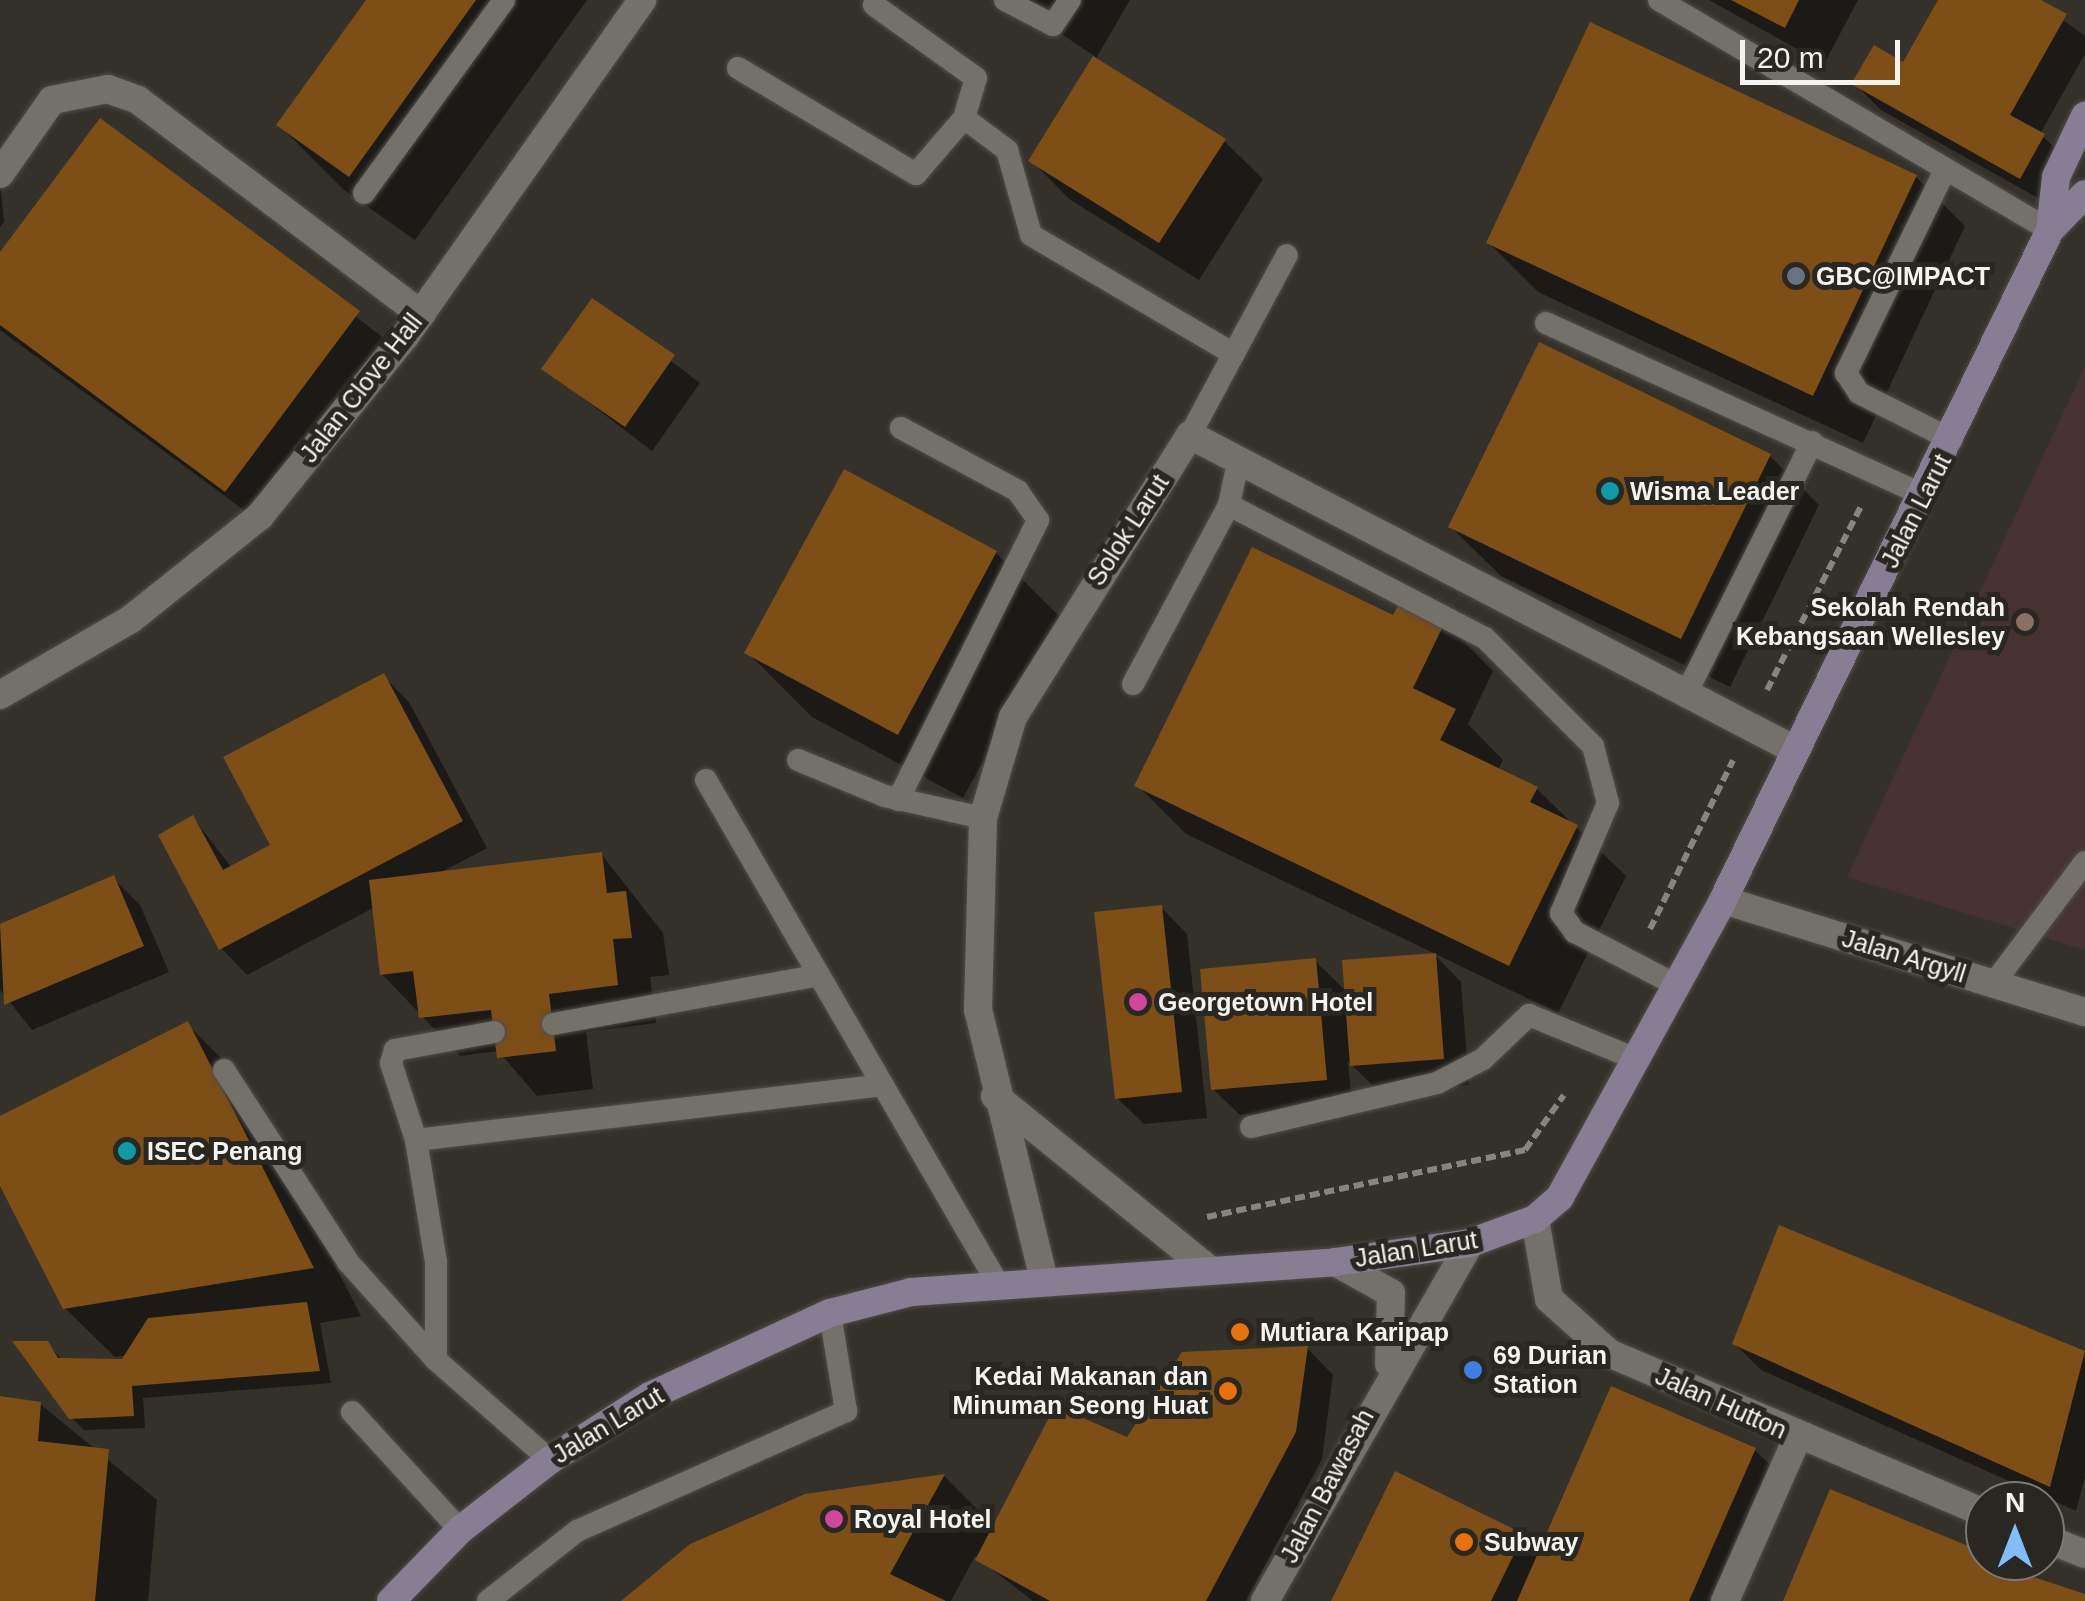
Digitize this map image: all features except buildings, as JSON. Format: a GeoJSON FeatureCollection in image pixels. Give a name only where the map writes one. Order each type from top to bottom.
{"type":"FeatureCollection","features":[{"type":"Feature","properties":{"kind":"main road","name":"Jalan Larut"},"geometry":{"type":"LineString","coordinates":[[391,1601],[460,1530],[550,1460],[650,1396],[830,1313],[911,1292],[1334,1262],[1470,1243],[1535,1219],[1560,1197],[1723,900],[1952,440],[2050,230],[2056,177],[2085,116]]}},
{"type":"Feature","properties":{"kind":"main road","name":"Jalan Larut"},"geometry":{"type":"LineString","coordinates":[[2050,230],[2085,194]]}},
{"type":"Feature","properties":{"kind":"street","name":"Jalan Clove Hall"},"geometry":{"type":"LineString","coordinates":[[0,694],[131,619],[260,516],[421,314],[642,0]]}},
{"type":"Feature","properties":{"kind":"street"},"geometry":{"type":"LineString","coordinates":[[0,174],[52,100],[108,89],[138,100],[421,314]]}},
{"type":"Feature","properties":{"kind":"street"},"geometry":{"type":"LineString","coordinates":[[1190,435],[1685,696],[1796,750]]}},
{"type":"Feature","properties":{"kind":"street","name":"Solok Larut"},"geometry":{"type":"LineString","coordinates":[[1044,1280],[995,1096],[974,961],[983,818],[1014,716],[1190,435]]}},
{"type":"Feature","properties":{"kind":"street","name":"Jalan Argyll"},"geometry":{"type":"LineString","coordinates":[[1723,900],[2085,1012]]}},
{"type":"Feature","properties":{"kind":"street"},"geometry":{"type":"LineString","coordinates":[[995,1096],[1162,1227],[1210,1270]]}},
{"type":"Feature","properties":{"kind":"street","name":"Jalan Hutton"},"geometry":{"type":"LineString","coordinates":[[1535,1219],[1549,1299],[1574,1328],[1798,1436],[1965,1505]]}},
{"type":"Feature","properties":{"kind":"street","name":"Jalan Bawasah"},"geometry":{"type":"LineString","coordinates":[[1265,1601],[1389,1371],[1470,1243]]}},
{"type":"Feature","properties":{"kind":"street","name":"Jalan Bawasah"},"geometry":{"type":"LineString","coordinates":[[1334,1262],[1390,1292],[1389,1371]]}},
{"type":"Feature","properties":{"kind":"street"},"geometry":{"type":"LineString","coordinates":[[1725,1601],[1798,1436]]}},
{"type":"Feature","properties":{"kind":"lane"},"geometry":{"type":"LineString","coordinates":[[364,193],[504,0]]}},
{"type":"Feature","properties":{"kind":"lane"},"geometry":{"type":"LineString","coordinates":[[1006,0],[1052,25],[1070,0]]}},
{"type":"Feature","properties":{"kind":"lane"},"geometry":{"type":"LineString","coordinates":[[1659,0],[1944,172],[2050,230]]}},
{"type":"Feature","properties":{"kind":"lane"},"geometry":{"type":"LineString","coordinates":[[738,68],[916,174],[964,118],[976,78],[874,4]]}},
{"type":"Feature","properties":{"kind":"lane"},"geometry":{"type":"LineString","coordinates":[[964,118],[1007,150],[1031,236],[1234,354]]}},
{"type":"Feature","properties":{"kind":"lane"},"geometry":{"type":"LineString","coordinates":[[1944,172],[1846,373],[1860,394],[1952,440]]}},
{"type":"Feature","properties":{"kind":"lane"},"geometry":{"type":"LineString","coordinates":[[1190,435],[1286,255]]}},
{"type":"Feature","properties":{"kind":"lane"},"geometry":{"type":"LineString","coordinates":[[1546,323],[1924,496]]}},
{"type":"Feature","properties":{"kind":"lane"},"geometry":{"type":"LineString","coordinates":[[898,800],[1038,520],[1018,491],[901,428]]}},
{"type":"Feature","properties":{"kind":"lane"},"geometry":{"type":"LineString","coordinates":[[1685,696],[1812,442]]}},
{"type":"Feature","properties":{"kind":"lane"},"geometry":{"type":"LineString","coordinates":[[1132,684],[1229,505],[1238,462]]}},
{"type":"Feature","properties":{"kind":"lane"},"geometry":{"type":"LineString","coordinates":[[1229,505],[1485,638],[1594,746],[1608,802],[1562,913],[1575,932],[1676,986]]}},
{"type":"Feature","properties":{"kind":"lane"},"geometry":{"type":"LineString","coordinates":[[798,760],[898,800],[983,818]]}},
{"type":"Feature","properties":{"kind":"lane"},"geometry":{"type":"LineString","coordinates":[[706,780],[998,1284]]}},
{"type":"Feature","properties":{"kind":"lane"},"geometry":{"type":"LineString","coordinates":[[1994,983],[2085,862]]}},
{"type":"Feature","properties":{"kind":"lane"},"geometry":{"type":"LineString","coordinates":[[552,1024],[818,975]]}},
{"type":"Feature","properties":{"kind":"lane"},"geometry":{"type":"LineString","coordinates":[[1251,1126],[1437,1083],[1483,1059],[1530,1015],[1636,1059]]}},
{"type":"Feature","properties":{"kind":"lane"},"geometry":{"type":"LineString","coordinates":[[436,1360],[436,1262],[416,1140],[391,1063],[395,1050],[494,1032]]}},
{"type":"Feature","properties":{"kind":"lane"},"geometry":{"type":"LineString","coordinates":[[224,1070],[348,1262],[436,1360],[550,1460]]}},
{"type":"Feature","properties":{"kind":"lane"},"geometry":{"type":"LineString","coordinates":[[416,1140],[883,1085]]}},
{"type":"Feature","properties":{"kind":"lane"},"geometry":{"type":"LineString","coordinates":[[488,1601],[576,1530],[846,1411],[830,1313]]}},
{"type":"Feature","properties":{"kind":"lane"},"geometry":{"type":"LineString","coordinates":[[352,1412],[460,1530]]}},
{"type":"Feature","properties":{"kind":"path"},"geometry":{"type":"LineString","coordinates":[[1634,963],[1878,474]]}},
{"type":"Feature","properties":{"kind":"path"},"geometry":{"type":"LineString","coordinates":[[1162,1227],[1525,1150],[1595,1042]]}},
{"type":"Feature","properties":{"kind":"shaded area","name":"Sekolah Rendah Kebangsaan Wellesley"},"geometry":{"type":"Polygon","coordinates":[[[2085,366],[2085,950],[1847,877],[2085,366]]]}},
{"type":"Feature","properties":{"kind":"place","name":"GBC@IMPACT"},"geometry":{"type":"Point","coordinates":[1796,276]}},
{"type":"Feature","properties":{"kind":"place","name":"Wisma Leader"},"geometry":{"type":"Point","coordinates":[1610,491]}},
{"type":"Feature","properties":{"kind":"place","name":"Sekolah Rendah Kebangsaan Wellesley"},"geometry":{"type":"Point","coordinates":[2025,622]}},
{"type":"Feature","properties":{"kind":"place","name":"Georgetown Hotel"},"geometry":{"type":"Point","coordinates":[1138,1002]}},
{"type":"Feature","properties":{"kind":"place","name":"ISEC Penang"},"geometry":{"type":"Point","coordinates":[127,1151]}},
{"type":"Feature","properties":{"kind":"place","name":"Mutiara Karipap"},"geometry":{"type":"Point","coordinates":[1240,1332]}},
{"type":"Feature","properties":{"kind":"place","name":"69 Durian Station"},"geometry":{"type":"Point","coordinates":[1473,1370]}},
{"type":"Feature","properties":{"kind":"place","name":"Kedai Makanan dan Minuman Seong Huat"},"geometry":{"type":"Point","coordinates":[1228,1391]}},
{"type":"Feature","properties":{"kind":"place","name":"Royal Hotel"},"geometry":{"type":"Point","coordinates":[834,1519]}},
{"type":"Feature","properties":{"kind":"place","name":"Subway"},"geometry":{"type":"Point","coordinates":[1464,1542]}}]}
